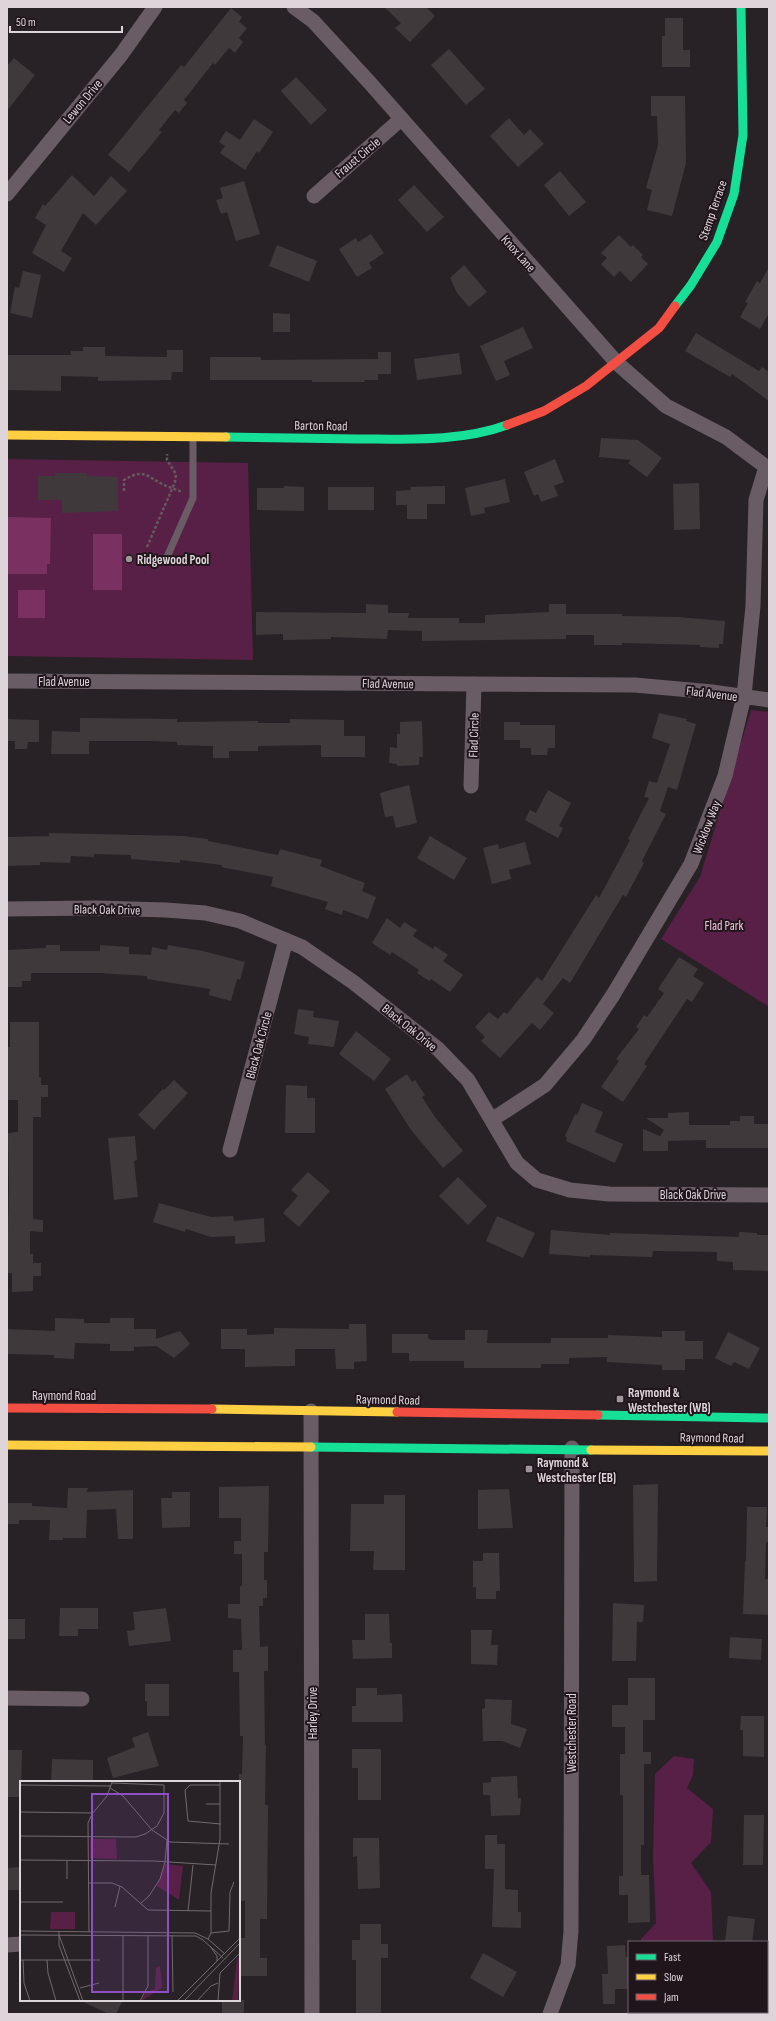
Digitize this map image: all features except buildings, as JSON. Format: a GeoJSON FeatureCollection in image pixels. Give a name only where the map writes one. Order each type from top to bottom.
{"type":"FeatureCollection","features":[{"type":"Feature","properties":{"kind":"main road","name":"Stemp Terrace"},"geometry":{"type":"LineString","coordinates":[[617,362],[659,328],[691,285],[717,242],[734,194],[743,135],[741,7]]}},
{"type":"Feature","properties":{"kind":"main road","name":"Barton Road"},"geometry":{"type":"LineString","coordinates":[[7,435],[448,437],[496,429],[544,411],[586,386],[617,362]]}},
{"type":"Feature","properties":{"kind":"main road","name":"Raymond Road"},"geometry":{"type":"LineString","coordinates":[[7,1408],[769,1418]]}},
{"type":"Feature","properties":{"kind":"main road","name":"Raymond Road"},"geometry":{"type":"LineString","coordinates":[[7,1444],[769,1451]]}},
{"type":"Feature","properties":{"kind":"street","name":"Lewon Drive"},"geometry":{"type":"LineString","coordinates":[[8,190],[121,55],[155,7]]}},
{"type":"Feature","properties":{"kind":"street","name":"Knox Lane"},"geometry":{"type":"LineString","coordinates":[[294,7],[313,21],[617,362],[666,406],[726,437],[767,468]]}},
{"type":"Feature","properties":{"kind":"street","name":"Fraust Circle"},"geometry":{"type":"LineString","coordinates":[[314,196],[401,119]]}},
{"type":"Feature","properties":{"kind":"street","name":"Wicklow Way"},"geometry":{"type":"LineString","coordinates":[[493,1119],[545,1085],[583,1040],[613,995],[692,864],[725,776],[744,696],[752,606],[756,500],[767,468]]}},
{"type":"Feature","properties":{"kind":"street","name":"Flad Avenue"},"geometry":{"type":"LineString","coordinates":[[7,681],[635,685],[712,692],[769,700]]}},
{"type":"Feature","properties":{"kind":"street","name":"Flad Circle"},"geometry":{"type":"LineString","coordinates":[[471,786],[474,684]]}},
{"type":"Feature","properties":{"kind":"street","name":"Black Oak Drive"},"geometry":{"type":"LineString","coordinates":[[7,909],[96,908],[205,913],[240,920],[302,946],[353,982],[438,1049],[468,1080],[493,1119],[517,1163],[537,1180],[570,1190],[609,1194],[769,1195]]}},
{"type":"Feature","properties":{"kind":"street","name":"Black Oak Circle"},"geometry":{"type":"LineString","coordinates":[[230,1150],[286,940]]}},
{"type":"Feature","properties":{"kind":"street","name":"Harley Drive"},"geometry":{"type":"LineString","coordinates":[[312,1411],[312,2014]]}},
{"type":"Feature","properties":{"kind":"street","name":"Westchester Road"},"geometry":{"type":"LineString","coordinates":[[550,2014],[568,1965],[570,1931],[572,1448]]}},
{"type":"Feature","properties":{"kind":"street"},"geometry":{"type":"LineString","coordinates":[[7,1698],[82,1699]]}},
{"type":"Feature","properties":{"kind":"street"},"geometry":{"type":"LineString","coordinates":[[7,1945],[20,1944]]}},
{"type":"Feature","properties":{"kind":"lane"},"geometry":{"type":"LineString","coordinates":[[167,557],[193,496],[193,437]]}},
{"type":"Feature","properties":{"kind":"path"},"geometry":{"type":"LineString","coordinates":[[147,547],[172,488],[176,474],[167,460],[167,454]]}},
{"type":"Feature","properties":{"kind":"path"},"geometry":{"type":"LineString","coordinates":[[124,491],[124,480],[140,474],[149,475],[161,484],[193,496]]}},
{"type":"Feature","properties":{"kind":"green space","name":"Ridgewood Pool"},"geometry":{"type":"Polygon","coordinates":[[[7,459],[248,463],[253,660],[7,656],[7,459]]]}},
{"type":"Feature","properties":{"kind":"green space","name":"Flad Park"},"geometry":{"type":"Polygon","coordinates":[[[751,710],[769,712],[769,1007],[661,939],[700,877],[751,710]]]}},
{"type":"Feature","properties":{"kind":"green space"},"geometry":{"type":"Polygon","coordinates":[[[674,1756],[694,1759],[693,1775],[687,1788],[713,1809],[711,1842],[691,1863],[711,1892],[713,1941],[641,1941],[641,1939],[656,1923],[653,1857],[655,1774],[674,1756]]]}},
{"type":"Feature","properties":{"kind":"green space"},"geometry":{"type":"Polygon","coordinates":[[[628,2011],[628,2013],[688,2013],[687,2014],[625,2014],[628,2011]]]}},
{"type":"Feature","properties":{"kind":"shaded area"},"geometry":{"type":"Polygon","coordinates":[[[7,517],[51,518],[50,564],[47,564],[47,574],[7,574],[7,517]]]}},
{"type":"Feature","properties":{"kind":"shaded area"},"geometry":{"type":"Polygon","coordinates":[[[93,534],[122,534],[122,590],[93,590],[93,534]]]}},
{"type":"Feature","properties":{"kind":"shaded area"},"geometry":{"type":"Polygon","coordinates":[[[18,590],[45,590],[45,618],[18,618],[18,590]]]}},
{"type":"Feature","properties":{"kind":"traffic: fast"},"geometry":{"type":"LineString","coordinates":[[675,306],[691,285],[717,242],[734,194],[743,135],[741,7]]}},
{"type":"Feature","properties":{"kind":"traffic: fast"},"geometry":{"type":"LineString","coordinates":[[226,437],[414,439],[452,437],[507,425]]}},
{"type":"Feature","properties":{"kind":"traffic: fast"},"geometry":{"type":"LineString","coordinates":[[598,1415],[769,1418]]}},
{"type":"Feature","properties":{"kind":"traffic: fast"},"geometry":{"type":"LineString","coordinates":[[311,1447],[591,1450]]}},
{"type":"Feature","properties":{"kind":"traffic: slow"},"geometry":{"type":"LineString","coordinates":[[7,435],[226,437]]}},
{"type":"Feature","properties":{"kind":"traffic: slow"},"geometry":{"type":"LineString","coordinates":[[212,1409],[397,1412]]}},
{"type":"Feature","properties":{"kind":"traffic: slow"},"geometry":{"type":"LineString","coordinates":[[7,1445],[311,1447]]}},
{"type":"Feature","properties":{"kind":"traffic: slow"},"geometry":{"type":"LineString","coordinates":[[591,1450],[769,1451]]}},
{"type":"Feature","properties":{"kind":"traffic: jam"},"geometry":{"type":"LineString","coordinates":[[507,425],[544,411],[586,386],[659,328],[675,306]]}},
{"type":"Feature","properties":{"kind":"traffic: jam"},"geometry":{"type":"LineString","coordinates":[[7,1408],[212,1409]]}},
{"type":"Feature","properties":{"kind":"traffic: jam"},"geometry":{"type":"LineString","coordinates":[[397,1412],[598,1415]]}},
{"type":"Feature","properties":{"kind":"place","name":"Ridgewood Pool"},"geometry":{"type":"Point","coordinates":[129,559]}},
{"type":"Feature","properties":{"kind":"place","name":"Raymond & Westchester (WB)"},"geometry":{"type":"Point","coordinates":[620,1399]}},
{"type":"Feature","properties":{"kind":"place","name":"Raymond & Westchester (EB)"},"geometry":{"type":"Point","coordinates":[529,1469]}}]}
